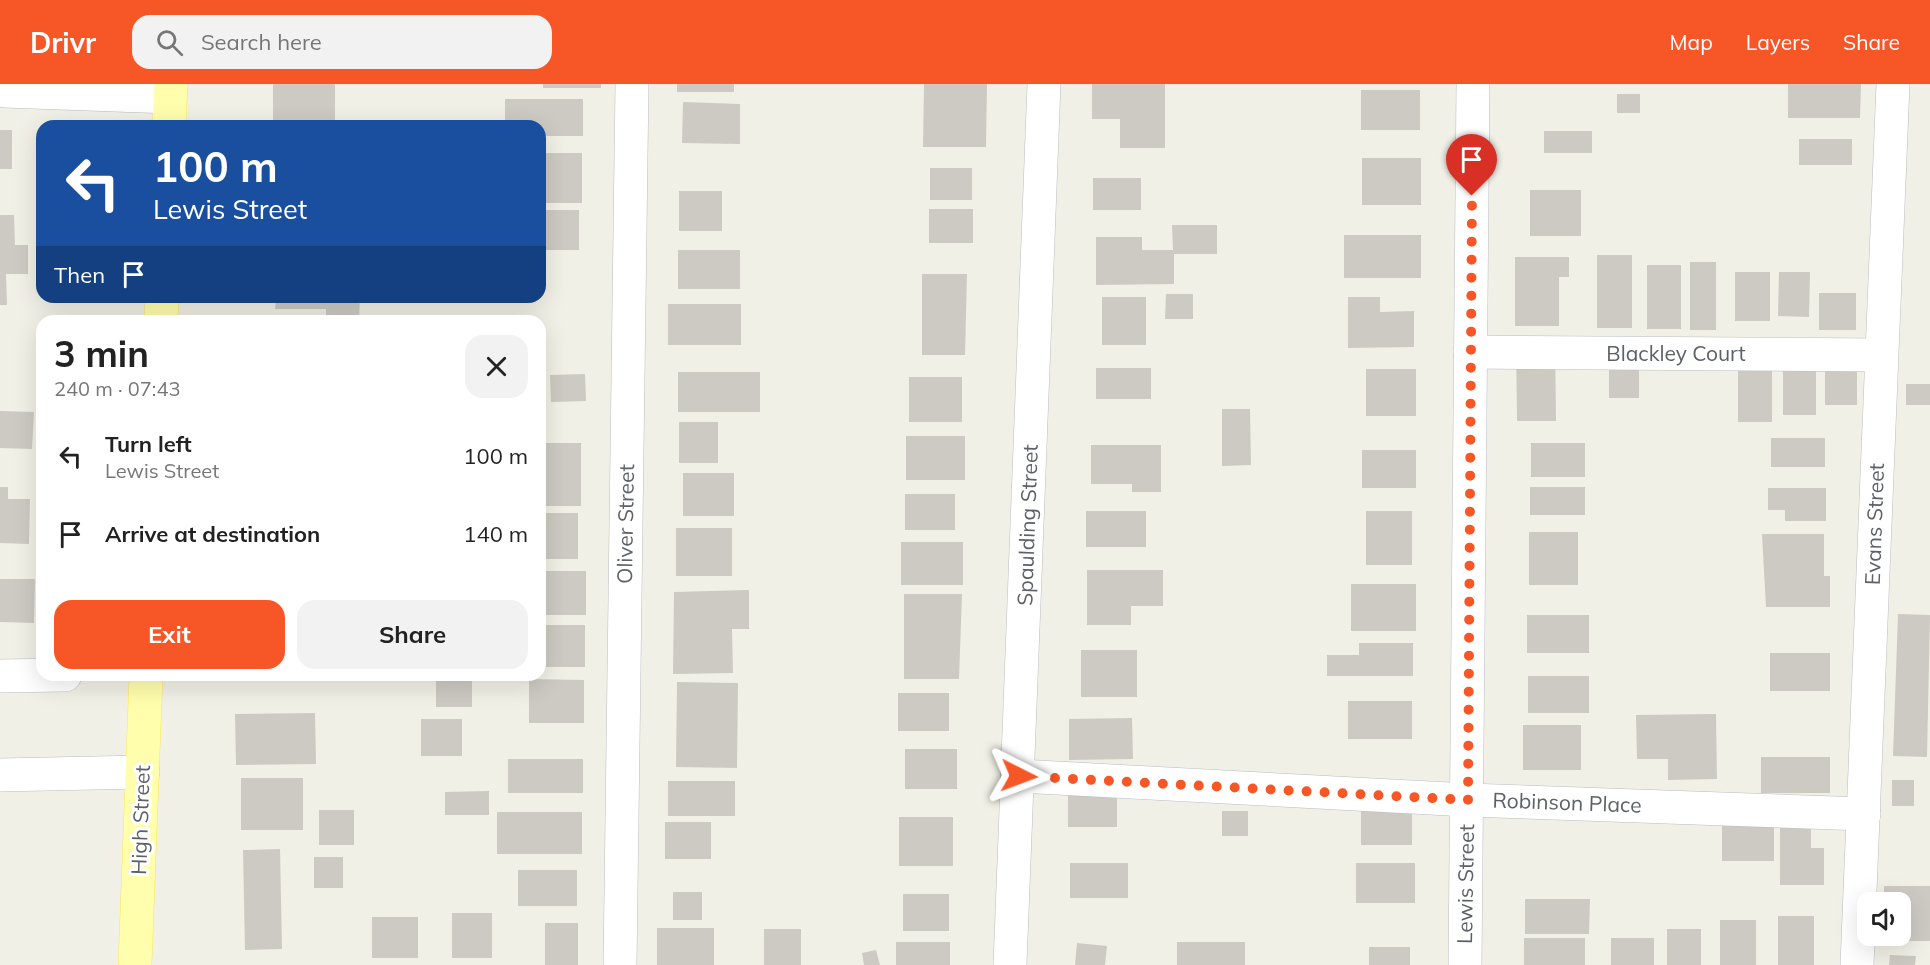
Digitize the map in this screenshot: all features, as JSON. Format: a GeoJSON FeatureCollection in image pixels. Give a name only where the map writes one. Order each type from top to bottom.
{"type":"FeatureCollection","features":[{"type":"Feature","properties":{"kind":"main road","name":"High Street"},"geometry":{"type":"LineString","coordinates":[[135,965],[146,681]]}},
{"type":"Feature","properties":{"kind":"street"},"geometry":{"type":"LineString","coordinates":[[7,84],[6,91],[170,102]]}},
{"type":"Feature","properties":{"kind":"street","name":"Oliver Street"},"geometry":{"type":"LineString","coordinates":[[620,965],[632,84]]}},
{"type":"Feature","properties":{"kind":"street","name":"Spaulding Street"},"geometry":{"type":"LineString","coordinates":[[1010,965],[1044,84]]}},
{"type":"Feature","properties":{"kind":"street","name":"Lewis Street"},"geometry":{"type":"LineString","coordinates":[[1465,965],[1473,84]]}},
{"type":"Feature","properties":{"kind":"street","name":"Evans Street"},"geometry":{"type":"LineString","coordinates":[[1857,965],[1893,84]]}},
{"type":"Feature","properties":{"kind":"street","name":"Blackley Court"},"geometry":{"type":"LineString","coordinates":[[1470,352],[1881,355]]}},
{"type":"Feature","properties":{"kind":"street"},"geometry":{"type":"LineString","coordinates":[[0,676],[36,675]]}},
{"type":"Feature","properties":{"kind":"street"},"geometry":{"type":"LineString","coordinates":[[0,775],[143,772]]}},
{"type":"Feature","properties":{"kind":"street","name":"Robinson Place"},"geometry":{"type":"LineString","coordinates":[[1019,776],[1468,800],[1864,814]]}},
{"type":"Feature","properties":{"kind":"building"},"geometry":{"type":"Polygon","coordinates":[[[273,84],[335,84],[335,120],[273,120],[273,84]]]}},
{"type":"Feature","properties":{"kind":"building"},"geometry":{"type":"Polygon","coordinates":[[[543,84],[601,84],[601,88],[543,88],[543,84]]]}},
{"type":"Feature","properties":{"kind":"building"},"geometry":{"type":"Polygon","coordinates":[[[677,84],[734,84],[734,92],[677,92],[677,84]]]}},
{"type":"Feature","properties":{"kind":"building"},"geometry":{"type":"Polygon","coordinates":[[[924,84],[987,84],[986,147],[923,147],[924,84]]]}},
{"type":"Feature","properties":{"kind":"building"},"geometry":{"type":"Polygon","coordinates":[[[1092,84],[1165,84],[1165,148],[1120,148],[1120,119],[1092,119],[1092,84]]]}},
{"type":"Feature","properties":{"kind":"building"},"geometry":{"type":"Polygon","coordinates":[[[1788,84],[1861,84],[1860,118],[1788,118],[1788,84]]]}},
{"type":"Feature","properties":{"kind":"building"},"geometry":{"type":"Polygon","coordinates":[[[1361,90],[1420,90],[1420,130],[1361,130],[1361,90]]]}},
{"type":"Feature","properties":{"kind":"building"},"geometry":{"type":"Polygon","coordinates":[[[1617,94],[1640,94],[1640,113],[1617,113],[1617,94]]]}},
{"type":"Feature","properties":{"kind":"building"},"geometry":{"type":"Polygon","coordinates":[[[505,99],[583,99],[583,136],[546,136],[546,120],[505,120],[505,99]]]}},
{"type":"Feature","properties":{"kind":"building"},"geometry":{"type":"Polygon","coordinates":[[[683,102],[740,104],[740,144],[682,143],[683,102]]]}},
{"type":"Feature","properties":{"kind":"building"},"geometry":{"type":"Polygon","coordinates":[[[0,130],[12,130],[12,169],[0,169],[0,130]]]}},
{"type":"Feature","properties":{"kind":"building"},"geometry":{"type":"Polygon","coordinates":[[[1544,131],[1592,131],[1592,153],[1544,153],[1544,131]]]}},
{"type":"Feature","properties":{"kind":"building"},"geometry":{"type":"Polygon","coordinates":[[[1799,139],[1852,139],[1852,165],[1799,165],[1799,139]]]}},
{"type":"Feature","properties":{"kind":"building"},"geometry":{"type":"Polygon","coordinates":[[[546,153],[582,153],[582,203],[546,203],[546,153]]]}},
{"type":"Feature","properties":{"kind":"building"},"geometry":{"type":"Polygon","coordinates":[[[1362,158],[1421,158],[1421,205],[1362,205],[1362,158]]]}},
{"type":"Feature","properties":{"kind":"building"},"geometry":{"type":"Polygon","coordinates":[[[930,168],[972,168],[972,200],[930,200],[930,168]]]}},
{"type":"Feature","properties":{"kind":"building"},"geometry":{"type":"Polygon","coordinates":[[[1093,178],[1141,178],[1141,210],[1093,210],[1093,178]]]}},
{"type":"Feature","properties":{"kind":"building"},"geometry":{"type":"Polygon","coordinates":[[[1530,190],[1581,190],[1581,236],[1530,236],[1530,190]]]}},
{"type":"Feature","properties":{"kind":"building"},"geometry":{"type":"Polygon","coordinates":[[[679,191],[722,191],[722,231],[679,231],[679,191]]]}},
{"type":"Feature","properties":{"kind":"building"},"geometry":{"type":"Polygon","coordinates":[[[929,209],[973,209],[973,243],[929,243],[929,209]]]}},
{"type":"Feature","properties":{"kind":"building"},"geometry":{"type":"Polygon","coordinates":[[[546,210],[579,210],[579,250],[546,250],[546,210]]]}},
{"type":"Feature","properties":{"kind":"building"},"geometry":{"type":"Polygon","coordinates":[[[0,215],[14,215],[15,245],[28,245],[28,274],[6,274],[7,305],[0,305],[0,215]]]}},
{"type":"Feature","properties":{"kind":"building"},"geometry":{"type":"Polygon","coordinates":[[[1172,225],[1217,225],[1217,254],[1174,254],[1174,284],[1096,285],[1096,237],[1142,237],[1142,250],[1173,250],[1172,225]]]}},
{"type":"Feature","properties":{"kind":"building"},"geometry":{"type":"Polygon","coordinates":[[[1344,235],[1421,235],[1421,278],[1344,278],[1344,235]]]}},
{"type":"Feature","properties":{"kind":"building"},"geometry":{"type":"Polygon","coordinates":[[[678,250],[740,250],[740,289],[678,289],[678,250]]]}},
{"type":"Feature","properties":{"kind":"building"},"geometry":{"type":"Polygon","coordinates":[[[1597,255],[1632,255],[1632,328],[1597,328],[1597,255]]]}},
{"type":"Feature","properties":{"kind":"building"},"geometry":{"type":"Polygon","coordinates":[[[1515,257],[1569,257],[1569,277],[1559,277],[1559,326],[1515,326],[1515,257]]]}},
{"type":"Feature","properties":{"kind":"building"},"geometry":{"type":"Polygon","coordinates":[[[1690,262],[1716,262],[1716,330],[1690,330],[1690,262]]]}},
{"type":"Feature","properties":{"kind":"building"},"geometry":{"type":"Polygon","coordinates":[[[1647,265],[1681,265],[1681,329],[1647,329],[1647,265]]]}},
{"type":"Feature","properties":{"kind":"building"},"geometry":{"type":"Polygon","coordinates":[[[1735,272],[1770,272],[1770,321],[1735,321],[1735,272]]]}},
{"type":"Feature","properties":{"kind":"building"},"geometry":{"type":"Polygon","coordinates":[[[1779,272],[1810,272],[1809,317],[1778,316],[1779,272]]]}},
{"type":"Feature","properties":{"kind":"building"},"geometry":{"type":"Polygon","coordinates":[[[922,274],[967,274],[965,355],[922,355],[922,274]]]}},
{"type":"Feature","properties":{"kind":"building"},"geometry":{"type":"Polygon","coordinates":[[[1819,293],[1856,293],[1856,330],[1819,330],[1819,293]]]}},
{"type":"Feature","properties":{"kind":"building"},"geometry":{"type":"Polygon","coordinates":[[[1166,294],[1193,294],[1193,319],[1165,319],[1166,294]]]}},
{"type":"Feature","properties":{"kind":"building"},"geometry":{"type":"Polygon","coordinates":[[[1102,297],[1146,297],[1146,345],[1102,345],[1102,297]]]}},
{"type":"Feature","properties":{"kind":"building"},"geometry":{"type":"Polygon","coordinates":[[[1348,297],[1380,297],[1380,312],[1414,311],[1414,347],[1348,348],[1348,297]]]}},
{"type":"Feature","properties":{"kind":"building"},"geometry":{"type":"Polygon","coordinates":[[[276,303],[360,303],[359,315],[326,315],[326,309],[275,309],[276,303]]]}},
{"type":"Feature","properties":{"kind":"building"},"geometry":{"type":"Polygon","coordinates":[[[668,304],[741,304],[741,345],[668,345],[668,304]]]}},
{"type":"Feature","properties":{"kind":"building"},"geometry":{"type":"Polygon","coordinates":[[[1555,340],[1556,421],[1517,421],[1516,341],[1555,340]]]}},
{"type":"Feature","properties":{"kind":"building"},"geometry":{"type":"Polygon","coordinates":[[[1738,351],[1772,351],[1772,422],[1738,422],[1738,351]]]}},
{"type":"Feature","properties":{"kind":"building"},"geometry":{"type":"Polygon","coordinates":[[[1783,356],[1816,356],[1816,415],[1783,415],[1783,356]]]}},
{"type":"Feature","properties":{"kind":"building"},"geometry":{"type":"Polygon","coordinates":[[[1825,358],[1857,358],[1857,405],[1825,405],[1825,358]]]}},
{"type":"Feature","properties":{"kind":"building"},"geometry":{"type":"Polygon","coordinates":[[[1609,360],[1639,360],[1639,398],[1609,398],[1609,360]]]}},
{"type":"Feature","properties":{"kind":"building"},"geometry":{"type":"Polygon","coordinates":[[[1096,368],[1151,368],[1151,399],[1096,399],[1096,368]]]}},
{"type":"Feature","properties":{"kind":"building"},"geometry":{"type":"Polygon","coordinates":[[[1366,369],[1416,369],[1416,416],[1366,416],[1366,369]]]}},
{"type":"Feature","properties":{"kind":"building"},"geometry":{"type":"Polygon","coordinates":[[[678,372],[760,372],[760,412],[678,412],[678,372]]]}},
{"type":"Feature","properties":{"kind":"building"},"geometry":{"type":"Polygon","coordinates":[[[585,374],[586,401],[551,402],[550,375],[585,374]]]}},
{"type":"Feature","properties":{"kind":"building"},"geometry":{"type":"Polygon","coordinates":[[[909,377],[962,377],[962,422],[909,422],[909,377]]]}},
{"type":"Feature","properties":{"kind":"building"},"geometry":{"type":"Polygon","coordinates":[[[1906,384],[1930,384],[1930,405],[1906,405],[1906,384]]]}},
{"type":"Feature","properties":{"kind":"building"},"geometry":{"type":"Polygon","coordinates":[[[1222,409],[1250,409],[1251,465],[1222,466],[1222,409]]]}},
{"type":"Feature","properties":{"kind":"building"},"geometry":{"type":"Polygon","coordinates":[[[0,411],[34,412],[32,449],[0,448],[0,411]]]}},
{"type":"Feature","properties":{"kind":"building"},"geometry":{"type":"Polygon","coordinates":[[[679,422],[718,422],[718,463],[679,463],[679,422]]]}},
{"type":"Feature","properties":{"kind":"building"},"geometry":{"type":"Polygon","coordinates":[[[906,436],[965,436],[965,480],[906,480],[906,436]]]}},
{"type":"Feature","properties":{"kind":"building"},"geometry":{"type":"Polygon","coordinates":[[[1771,438],[1825,438],[1825,467],[1771,467],[1771,438]]]}},
{"type":"Feature","properties":{"kind":"building"},"geometry":{"type":"Polygon","coordinates":[[[546,443],[581,443],[581,506],[546,506],[546,443]]]}},
{"type":"Feature","properties":{"kind":"building"},"geometry":{"type":"Polygon","coordinates":[[[1531,443],[1585,443],[1585,477],[1531,477],[1531,443]]]}},
{"type":"Feature","properties":{"kind":"building"},"geometry":{"type":"Polygon","coordinates":[[[1091,445],[1161,445],[1161,492],[1132,492],[1132,484],[1091,484],[1091,445]]]}},
{"type":"Feature","properties":{"kind":"building"},"geometry":{"type":"Polygon","coordinates":[[[1362,450],[1416,450],[1416,488],[1362,488],[1362,450]]]}},
{"type":"Feature","properties":{"kind":"building"},"geometry":{"type":"Polygon","coordinates":[[[683,473],[734,473],[734,516],[683,516],[683,473]]]}},
{"type":"Feature","properties":{"kind":"building"},"geometry":{"type":"Polygon","coordinates":[[[0,487],[8,487],[8,499],[30,499],[29,544],[0,543],[0,487]]]}},
{"type":"Feature","properties":{"kind":"building"},"geometry":{"type":"Polygon","coordinates":[[[1530,487],[1585,487],[1585,515],[1530,515],[1530,487]]]}},
{"type":"Feature","properties":{"kind":"building"},"geometry":{"type":"Polygon","coordinates":[[[1768,488],[1826,488],[1826,521],[1785,521],[1785,510],[1768,510],[1768,488]]]}},
{"type":"Feature","properties":{"kind":"building"},"geometry":{"type":"Polygon","coordinates":[[[905,494],[955,494],[955,530],[905,530],[905,494]]]}},
{"type":"Feature","properties":{"kind":"building"},"geometry":{"type":"Polygon","coordinates":[[[1086,511],[1146,511],[1146,547],[1086,547],[1086,511]]]}},
{"type":"Feature","properties":{"kind":"building"},"geometry":{"type":"Polygon","coordinates":[[[1366,511],[1412,511],[1412,565],[1366,565],[1366,511]]]}},
{"type":"Feature","properties":{"kind":"building"},"geometry":{"type":"Polygon","coordinates":[[[546,513],[578,513],[578,559],[546,559],[546,513]]]}},
{"type":"Feature","properties":{"kind":"building"},"geometry":{"type":"Polygon","coordinates":[[[676,528],[732,528],[732,576],[676,576],[676,528]]]}},
{"type":"Feature","properties":{"kind":"building"},"geometry":{"type":"Polygon","coordinates":[[[1529,532],[1578,532],[1578,585],[1529,585],[1529,532]]]}},
{"type":"Feature","properties":{"kind":"building"},"geometry":{"type":"Polygon","coordinates":[[[1762,534],[1824,534],[1824,576],[1830,576],[1830,607],[1766,607],[1762,534]]]}},
{"type":"Feature","properties":{"kind":"building"},"geometry":{"type":"Polygon","coordinates":[[[901,542],[963,542],[963,585],[901,585],[901,542]]]}},
{"type":"Feature","properties":{"kind":"building"},"geometry":{"type":"Polygon","coordinates":[[[1087,570],[1163,570],[1163,606],[1131,606],[1131,625],[1087,625],[1087,570]]]}},
{"type":"Feature","properties":{"kind":"building"},"geometry":{"type":"Polygon","coordinates":[[[546,571],[586,571],[586,615],[546,615],[546,571]]]}},
{"type":"Feature","properties":{"kind":"building"},"geometry":{"type":"Polygon","coordinates":[[[0,579],[35,579],[34,623],[0,622],[0,579]]]}},
{"type":"Feature","properties":{"kind":"building"},"geometry":{"type":"Polygon","coordinates":[[[1351,584],[1416,584],[1416,631],[1351,631],[1351,584]]]}},
{"type":"Feature","properties":{"kind":"building"},"geometry":{"type":"Polygon","coordinates":[[[749,590],[749,629],[732,629],[733,673],[673,674],[674,592],[749,590]]]}},
{"type":"Feature","properties":{"kind":"building"},"geometry":{"type":"Polygon","coordinates":[[[904,594],[962,594],[959,679],[904,679],[904,594]]]}},
{"type":"Feature","properties":{"kind":"building"},"geometry":{"type":"Polygon","coordinates":[[[1898,614],[1930,615],[1927,757],[1893,756],[1898,614]]]}},
{"type":"Feature","properties":{"kind":"building"},"geometry":{"type":"Polygon","coordinates":[[[1527,615],[1589,615],[1589,653],[1527,653],[1527,615]]]}},
{"type":"Feature","properties":{"kind":"building"},"geometry":{"type":"Polygon","coordinates":[[[546,625],[585,625],[585,667],[546,667],[546,625]]]}},
{"type":"Feature","properties":{"kind":"building"},"geometry":{"type":"Polygon","coordinates":[[[1359,643],[1413,643],[1413,676],[1327,676],[1327,655],[1359,655],[1359,643]]]}},
{"type":"Feature","properties":{"kind":"building"},"geometry":{"type":"Polygon","coordinates":[[[1081,650],[1137,650],[1137,697],[1081,697],[1081,650]]]}},
{"type":"Feature","properties":{"kind":"building"},"geometry":{"type":"Polygon","coordinates":[[[1770,653],[1830,653],[1830,691],[1770,691],[1770,653]]]}},
{"type":"Feature","properties":{"kind":"building"},"geometry":{"type":"Polygon","coordinates":[[[1528,676],[1589,676],[1589,713],[1528,713],[1528,676]]]}},
{"type":"Feature","properties":{"kind":"building"},"geometry":{"type":"Polygon","coordinates":[[[584,680],[584,723],[529,723],[529,681],[584,680]]]}},
{"type":"Feature","properties":{"kind":"building"},"geometry":{"type":"Polygon","coordinates":[[[436,681],[472,681],[472,707],[436,707],[436,681]]]}},
{"type":"Feature","properties":{"kind":"building"},"geometry":{"type":"Polygon","coordinates":[[[677,682],[738,683],[737,768],[676,767],[677,682]]]}},
{"type":"Feature","properties":{"kind":"building"},"geometry":{"type":"Polygon","coordinates":[[[898,693],[949,693],[949,731],[898,731],[898,693]]]}},
{"type":"Feature","properties":{"kind":"building"},"geometry":{"type":"Polygon","coordinates":[[[1348,701],[1412,701],[1412,739],[1348,739],[1348,701]]]}},
{"type":"Feature","properties":{"kind":"building"},"geometry":{"type":"Polygon","coordinates":[[[315,713],[316,764],[236,765],[235,714],[315,713]]]}},
{"type":"Feature","properties":{"kind":"building"},"geometry":{"type":"Polygon","coordinates":[[[1716,714],[1717,779],[1668,780],[1668,759],[1637,759],[1636,715],[1716,714]]]}},
{"type":"Feature","properties":{"kind":"building"},"geometry":{"type":"Polygon","coordinates":[[[1132,718],[1133,759],[1069,760],[1069,719],[1132,718]]]}},
{"type":"Feature","properties":{"kind":"building"},"geometry":{"type":"Polygon","coordinates":[[[421,719],[462,719],[462,756],[421,756],[421,719]]]}},
{"type":"Feature","properties":{"kind":"building"},"geometry":{"type":"Polygon","coordinates":[[[1523,725],[1581,725],[1581,770],[1523,770],[1523,725]]]}},
{"type":"Feature","properties":{"kind":"building"},"geometry":{"type":"Polygon","coordinates":[[[905,749],[957,749],[957,789],[905,789],[905,749]]]}},
{"type":"Feature","properties":{"kind":"building"},"geometry":{"type":"Polygon","coordinates":[[[1761,757],[1830,757],[1830,793],[1761,793],[1761,757]]]}},
{"type":"Feature","properties":{"kind":"building"},"geometry":{"type":"Polygon","coordinates":[[[508,759],[583,759],[583,793],[508,793],[508,759]]]}},
{"type":"Feature","properties":{"kind":"building"},"geometry":{"type":"Polygon","coordinates":[[[241,778],[303,778],[303,830],[241,830],[241,778]]]}},
{"type":"Feature","properties":{"kind":"building"},"geometry":{"type":"Polygon","coordinates":[[[1892,780],[1914,780],[1914,806],[1892,806],[1892,780]]]}},
{"type":"Feature","properties":{"kind":"building"},"geometry":{"type":"Polygon","coordinates":[[[668,781],[735,781],[735,816],[668,816],[668,781]]]}},
{"type":"Feature","properties":{"kind":"building"},"geometry":{"type":"Polygon","coordinates":[[[1361,783],[1412,783],[1412,845],[1361,845],[1361,783]]]}},
{"type":"Feature","properties":{"kind":"building"},"geometry":{"type":"Polygon","coordinates":[[[489,791],[489,815],[445,815],[445,792],[489,791]]]}},
{"type":"Feature","properties":{"kind":"building"},"geometry":{"type":"Polygon","coordinates":[[[1068,794],[1117,794],[1117,827],[1068,827],[1068,794]]]}},
{"type":"Feature","properties":{"kind":"building"},"geometry":{"type":"Polygon","coordinates":[[[319,810],[354,810],[354,845],[319,845],[319,810]]]}},
{"type":"Feature","properties":{"kind":"building"},"geometry":{"type":"Polygon","coordinates":[[[1222,811],[1248,811],[1248,836],[1222,836],[1222,811]]]}},
{"type":"Feature","properties":{"kind":"building"},"geometry":{"type":"Polygon","coordinates":[[[497,812],[582,812],[582,854],[497,854],[497,812]]]}},
{"type":"Feature","properties":{"kind":"building"},"geometry":{"type":"Polygon","coordinates":[[[899,817],[953,817],[953,866],[899,866],[899,817]]]}},
{"type":"Feature","properties":{"kind":"building"},"geometry":{"type":"Polygon","coordinates":[[[1722,817],[1774,817],[1774,861],[1722,861],[1722,817]]]}},
{"type":"Feature","properties":{"kind":"building"},"geometry":{"type":"Polygon","coordinates":[[[1780,818],[1811,818],[1811,848],[1824,848],[1824,885],[1780,885],[1780,818]]]}},
{"type":"Feature","properties":{"kind":"building"},"geometry":{"type":"Polygon","coordinates":[[[665,822],[711,822],[711,859],[665,859],[665,822]]]}},
{"type":"Feature","properties":{"kind":"building"},"geometry":{"type":"Polygon","coordinates":[[[280,849],[282,949],[245,950],[243,850],[280,849]]]}},
{"type":"Feature","properties":{"kind":"building"},"geometry":{"type":"Polygon","coordinates":[[[314,857],[343,857],[343,888],[314,888],[314,857]]]}},
{"type":"Feature","properties":{"kind":"building"},"geometry":{"type":"Polygon","coordinates":[[[1070,863],[1128,863],[1128,898],[1070,898],[1070,863]]]}},
{"type":"Feature","properties":{"kind":"building"},"geometry":{"type":"Polygon","coordinates":[[[1356,863],[1415,863],[1415,903],[1356,903],[1356,863]]]}},
{"type":"Feature","properties":{"kind":"building"},"geometry":{"type":"Polygon","coordinates":[[[518,870],[577,870],[577,906],[518,906],[518,870]]]}},
{"type":"Feature","properties":{"kind":"building"},"geometry":{"type":"Polygon","coordinates":[[[1884,886],[1930,886],[1930,941],[1911,941],[1911,892],[1884,892],[1884,886]]]}},
{"type":"Feature","properties":{"kind":"building"},"geometry":{"type":"Polygon","coordinates":[[[673,892],[702,892],[702,920],[673,920],[673,892]]]}},
{"type":"Feature","properties":{"kind":"building"},"geometry":{"type":"Polygon","coordinates":[[[903,894],[949,894],[949,931],[903,931],[903,894]]]}},
{"type":"Feature","properties":{"kind":"building"},"geometry":{"type":"Polygon","coordinates":[[[1525,899],[1590,899],[1589,934],[1525,934],[1525,899]]]}},
{"type":"Feature","properties":{"kind":"building"},"geometry":{"type":"Polygon","coordinates":[[[452,913],[492,913],[492,958],[452,958],[452,913]]]}},
{"type":"Feature","properties":{"kind":"building"},"geometry":{"type":"Polygon","coordinates":[[[1778,916],[1814,916],[1814,965],[1778,965],[1778,916]]]}},
{"type":"Feature","properties":{"kind":"building"},"geometry":{"type":"Polygon","coordinates":[[[372,917],[418,917],[418,958],[372,958],[372,917]]]}},
{"type":"Feature","properties":{"kind":"building"},"geometry":{"type":"Polygon","coordinates":[[[1720,920],[1756,920],[1756,965],[1720,965],[1720,920]]]}},
{"type":"Feature","properties":{"kind":"building"},"geometry":{"type":"Polygon","coordinates":[[[545,923],[578,923],[578,965],[545,965],[545,923]]]}},
{"type":"Feature","properties":{"kind":"building"},"geometry":{"type":"Polygon","coordinates":[[[657,928],[714,928],[714,965],[657,965],[657,928]]]}},
{"type":"Feature","properties":{"kind":"building"},"geometry":{"type":"Polygon","coordinates":[[[764,929],[801,929],[801,965],[764,965],[764,929]]]}},
{"type":"Feature","properties":{"kind":"building"},"geometry":{"type":"Polygon","coordinates":[[[1667,929],[1701,929],[1701,965],[1667,965],[1667,929]]]}},
{"type":"Feature","properties":{"kind":"building"},"geometry":{"type":"Polygon","coordinates":[[[1524,938],[1585,938],[1585,965],[1524,965],[1524,938]]]}},
{"type":"Feature","properties":{"kind":"building"},"geometry":{"type":"Polygon","coordinates":[[[1611,938],[1654,938],[1654,965],[1611,965],[1611,938]]]}},
{"type":"Feature","properties":{"kind":"building"},"geometry":{"type":"Polygon","coordinates":[[[896,942],[950,942],[950,965],[896,965],[896,942]]]}},
{"type":"Feature","properties":{"kind":"building"},"geometry":{"type":"Polygon","coordinates":[[[1177,942],[1245,942],[1245,965],[1177,965],[1177,942]]]}},
{"type":"Feature","properties":{"kind":"building"},"geometry":{"type":"Polygon","coordinates":[[[1077,943],[1107,946],[1105,965],[1075,965],[1077,943]]]}},
{"type":"Feature","properties":{"kind":"building"},"geometry":{"type":"Polygon","coordinates":[[[1369,947],[1410,947],[1410,965],[1369,965],[1369,947]]]}},
{"type":"Feature","properties":{"kind":"building"},"geometry":{"type":"Polygon","coordinates":[[[876,950],[880,965],[864,965],[862,953],[876,950]]]}},
{"type":"Feature","properties":{"kind":"building"},"geometry":{"type":"Polygon","coordinates":[[[1890,955],[1916,956],[1915,965],[1889,965],[1890,955]]]}},
{"type":"Feature","properties":{"kind":"route"},"geometry":{"type":"LineString","coordinates":[[1019,776],[1468,800],[1472,196]]}}]}
